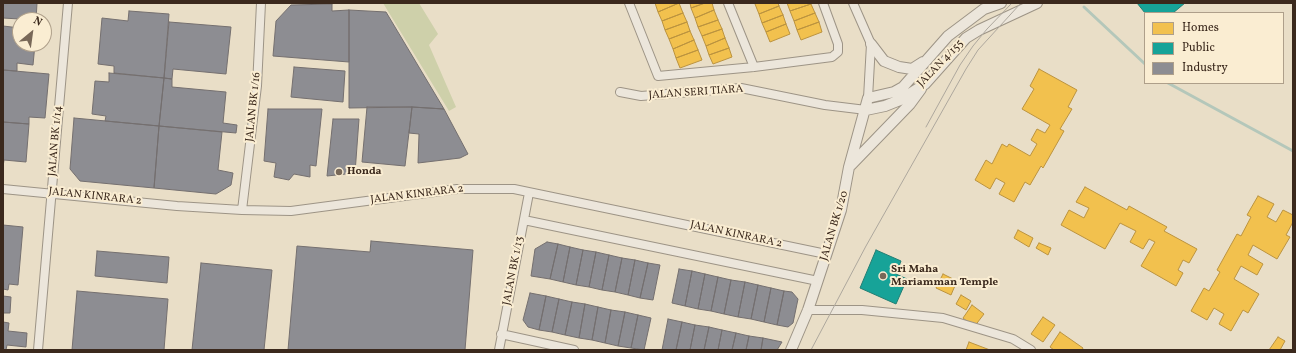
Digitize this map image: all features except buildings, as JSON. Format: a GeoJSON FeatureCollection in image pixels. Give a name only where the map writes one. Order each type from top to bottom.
{"type":"FeatureCollection","features":[{"type":"Feature","properties":{"kind":"street","name":"JALAN BK 1/14"},"geometry":{"type":"LineString","coordinates":[[38,350],[68,3]]}},
{"type":"Feature","properties":{"kind":"street","name":"JALAN BK 1/16"},"geometry":{"type":"LineString","coordinates":[[242,210],[257,86],[261,3]]}},
{"type":"Feature","properties":{"kind":"street"},"geometry":{"type":"LineString","coordinates":[[629,3],[658,76],[754,67],[832,57],[838,52],[838,44],[823,3]]}},
{"type":"Feature","properties":{"kind":"street"},"geometry":{"type":"LineString","coordinates":[[728,3],[754,67]]}},
{"type":"Feature","properties":{"kind":"street"},"geometry":{"type":"LineString","coordinates":[[853,3],[871,44],[884,61],[899,67],[912,69],[928,59]]}},
{"type":"Feature","properties":{"kind":"street","name":"JALAN 4/155"},"geometry":{"type":"LineString","coordinates":[[868,98],[894,92],[903,87],[948,36],[984,9],[1001,3]]}},
{"type":"Feature","properties":{"kind":"street","name":"JALAN 4/155"},"geometry":{"type":"LineString","coordinates":[[866,110],[884,106],[900,100],[925,84],[966,38],[979,30],[1037,3]]}},
{"type":"Feature","properties":{"kind":"street"},"geometry":{"type":"LineString","coordinates":[[868,98],[871,44]]}},
{"type":"Feature","properties":{"kind":"street"},"geometry":{"type":"LineString","coordinates":[[849,167],[910,104],[925,84]]}},
{"type":"Feature","properties":{"kind":"street","name":"JALAN SERI TIARA"},"geometry":{"type":"LineString","coordinates":[[620,92],[641,96],[741,88],[825,105],[866,110]]}},
{"type":"Feature","properties":{"kind":"street","name":"JALAN BK 1/20"},"geometry":{"type":"LineString","coordinates":[[791,350],[808,310],[841,210],[849,167],[866,110],[868,98]]}},
{"type":"Feature","properties":{"kind":"street","name":"JALAN KINRARA 2"},"geometry":{"type":"LineString","coordinates":[[3,189],[242,210],[291,211],[457,189],[514,189],[826,254]]}},
{"type":"Feature","properties":{"kind":"street","name":"JALAN BK 1/13"},"geometry":{"type":"LineString","coordinates":[[499,350],[529,193]]}},
{"type":"Feature","properties":{"kind":"street"},"geometry":{"type":"LineString","coordinates":[[524,220],[818,281]]}},
{"type":"Feature","properties":{"kind":"street"},"geometry":{"type":"LineString","coordinates":[[808,310],[862,310],[925,315],[957,322],[1013,339],[1028,349]]}},
{"type":"Feature","properties":{"kind":"street"},"geometry":{"type":"LineString","coordinates":[[501,334],[574,350]]}},
{"type":"Feature","properties":{"kind":"green space"},"geometry":{"type":"Polygon","coordinates":[[[383,3],[419,3],[438,34],[429,45],[456,107],[449,111],[383,3]]]}},
{"type":"Feature","properties":{"kind":"waterway"},"geometry":{"type":"LineString","coordinates":[[1084,7],[1144,63]]}},
{"type":"Feature","properties":{"kind":"waterway"},"geometry":{"type":"LineString","coordinates":[[1170,84],[1293,151]]}},
{"type":"Feature","properties":{"kind":"tram line"},"geometry":{"type":"LineString","coordinates":[[926,127],[960,65],[973,46],[1012,3]]}},
{"type":"Feature","properties":{"kind":"tram line"},"geometry":{"type":"LineString","coordinates":[[811,350],[866,246],[966,69],[978,50],[1021,3]]}},
{"type":"Feature","properties":{"kind":"place","name":"Honda"},"geometry":{"type":"Point","coordinates":[339,172]}},
{"type":"Feature","properties":{"kind":"place","name":"Sri Maha Mariamman Temple"},"geometry":{"type":"Point","coordinates":[883,276]}}]}
